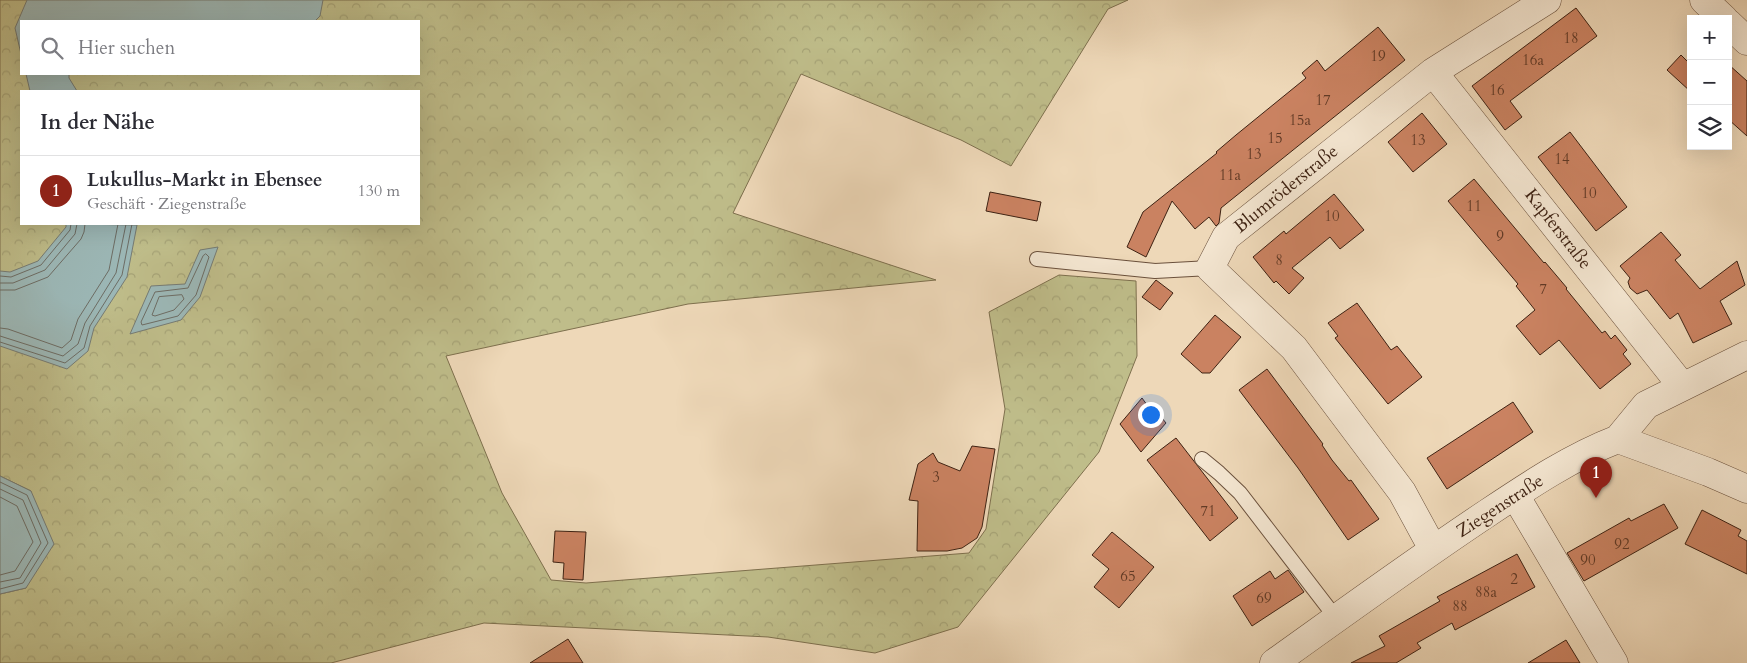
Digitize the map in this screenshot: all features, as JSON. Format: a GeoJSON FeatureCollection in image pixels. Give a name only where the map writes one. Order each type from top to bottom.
{"type":"FeatureCollection","features":[{"type":"Feature","properties":{"kind":"street","name":"Blumröderstraße"},"geometry":{"type":"LineString","coordinates":[[1210,268],[1226,237],[1433,72],[1546,0]]}},
{"type":"Feature","properties":{"kind":"street"},"geometry":{"type":"LineString","coordinates":[[1704,0],[1720,15]]}},
{"type":"Feature","properties":{"kind":"street"},"geometry":{"type":"LineString","coordinates":[[1732,27],[1747,41]]}},
{"type":"Feature","properties":{"kind":"street","name":"Kapferstraße"},"geometry":{"type":"LineString","coordinates":[[1433,72],[1682,386]]}},
{"type":"Feature","properties":{"kind":"street"},"geometry":{"type":"LineString","coordinates":[[1210,268],[1294,348],[1402,492],[1433,549]]}},
{"type":"Feature","properties":{"kind":"street"},"geometry":{"type":"LineString","coordinates":[[1747,355],[1646,405],[1618,439],[1708,472],[1747,489]]}},
{"type":"Feature","properties":{"kind":"street","name":"Ziegenstraße"},"geometry":{"type":"LineString","coordinates":[[1288,659],[1336,618],[1433,549],[1591,449],[1618,439]]}},
{"type":"Feature","properties":{"kind":"street"},"geometry":{"type":"LineString","coordinates":[[1516,495],[1614,663]]}},
{"type":"Feature","properties":{"kind":"lane"},"geometry":{"type":"LineString","coordinates":[[1037,259],[1155,271],[1210,268]]}},
{"type":"Feature","properties":{"kind":"lane"},"geometry":{"type":"LineString","coordinates":[[1202,459],[1220,473],[1240,493],[1336,618]]}},
{"type":"Feature","properties":{"kind":"green space"},"geometry":{"type":"Polygon","coordinates":[[[0,0],[1128,0],[1108,9],[1011,166],[961,140],[801,74],[733,213],[936,280],[688,304],[446,356],[502,493],[551,580],[586,583],[969,553],[986,529],[1005,409],[989,312],[1059,275],[1136,281],[1137,356],[1099,452],[958,627],[875,653],[768,637],[484,623],[331,663],[0,663],[0,594],[26,588],[31,491],[0,476],[0,0]]]}},
{"type":"Feature","properties":{"kind":"water"},"geometry":{"type":"Polygon","coordinates":[[[27,0],[323,0],[320,16],[316,20],[20,20],[20,50],[15,28],[27,0]]]}},
{"type":"Feature","properties":{"kind":"water"},"geometry":{"type":"Polygon","coordinates":[[[26,75],[69,75],[76,90],[30,90],[26,75]]]}},
{"type":"Feature","properties":{"kind":"water"},"geometry":{"type":"Polygon","coordinates":[[[66,225],[137,225],[127,277],[94,328],[88,351],[67,369],[0,346],[0,271],[10,272],[38,261],[66,225]]]}},
{"type":"Feature","properties":{"kind":"water"},"geometry":{"type":"Polygon","coordinates":[[[218,247],[200,297],[181,320],[130,334],[151,286],[185,284],[200,250],[218,247]]]}},
{"type":"Feature","properties":{"kind":"water"},"geometry":{"type":"Polygon","coordinates":[[[0,476],[31,491],[54,544],[26,588],[0,594],[0,476]]]}},
{"type":"Feature","properties":{"kind":"building"},"geometry":{"type":"Polygon","coordinates":[[[1576,8],[1597,36],[1510,101],[1522,117],[1505,130],[1472,86],[1576,8]]]}},
{"type":"Feature","properties":{"kind":"building"},"geometry":{"type":"Polygon","coordinates":[[[1378,27],[1405,60],[1221,208],[1219,223],[1216,226],[1209,217],[1195,229],[1172,201],[1146,257],[1127,247],[1143,212],[1306,78],[1302,73],[1317,60],[1325,71],[1378,27]]]}},
{"type":"Feature","properties":{"kind":"building"},"geometry":{"type":"Polygon","coordinates":[[[1681,55],[1687,61],[1687,88],[1667,70],[1681,55]]]}},
{"type":"Feature","properties":{"kind":"building"},"geometry":{"type":"Polygon","coordinates":[[[1732,68],[1747,81],[1747,136],[1732,123],[1732,68]]]}},
{"type":"Feature","properties":{"kind":"building"},"geometry":{"type":"Polygon","coordinates":[[[1422,113],[1447,144],[1413,172],[1388,142],[1422,113]]]}},
{"type":"Feature","properties":{"kind":"building"},"geometry":{"type":"Polygon","coordinates":[[[1570,132],[1627,207],[1596,231],[1538,157],[1570,132]]]}},
{"type":"Feature","properties":{"kind":"building"},"geometry":{"type":"Polygon","coordinates":[[[1474,179],[1567,288],[1602,333],[1605,331],[1611,339],[1615,335],[1627,350],[1623,354],[1631,364],[1600,389],[1559,340],[1540,355],[1516,326],[1535,310],[1516,286],[1518,284],[1448,201],[1474,179]]]}},
{"type":"Feature","properties":{"kind":"building"},"geometry":{"type":"Polygon","coordinates":[[[990,192],[1041,202],[1037,221],[986,211],[990,192]]]}},
{"type":"Feature","properties":{"kind":"building"},"geometry":{"type":"Polygon","coordinates":[[[1334,194],[1364,230],[1340,249],[1330,237],[1292,268],[1304,278],[1289,294],[1276,281],[1274,283],[1253,257],[1284,231],[1286,234],[1334,194]]]}},
{"type":"Feature","properties":{"kind":"building"},"geometry":{"type":"Polygon","coordinates":[[[1661,232],[1681,255],[1675,260],[1700,289],[1737,261],[1745,285],[1720,301],[1732,324],[1693,343],[1678,313],[1670,319],[1647,290],[1637,294],[1630,288],[1628,282],[1630,278],[1620,266],[1661,232]]]}},
{"type":"Feature","properties":{"kind":"building"},"geometry":{"type":"Polygon","coordinates":[[[1156,280],[1173,293],[1160,310],[1142,297],[1156,280]]]}},
{"type":"Feature","properties":{"kind":"building"},"geometry":{"type":"Polygon","coordinates":[[[1357,303],[1391,350],[1397,346],[1422,377],[1388,404],[1335,338],[1338,336],[1328,323],[1357,303]]]}},
{"type":"Feature","properties":{"kind":"building"},"geometry":{"type":"Polygon","coordinates":[[[1215,315],[1241,337],[1210,373],[1202,373],[1181,354],[1215,315]]]}},
{"type":"Feature","properties":{"kind":"building"},"geometry":{"type":"Polygon","coordinates":[[[1267,369],[1323,444],[1332,460],[1349,481],[1351,480],[1379,519],[1348,540],[1298,468],[1239,390],[1267,369]]]}},
{"type":"Feature","properties":{"kind":"building"},"geometry":{"type":"Polygon","coordinates":[[[1142,398],[1150,409],[1153,407],[1166,423],[1141,452],[1120,424],[1142,398]]]}},
{"type":"Feature","properties":{"kind":"building"},"geometry":{"type":"Polygon","coordinates":[[[1513,402],[1533,432],[1447,489],[1427,458],[1513,402]]]}},
{"type":"Feature","properties":{"kind":"building"},"geometry":{"type":"Polygon","coordinates":[[[1176,438],[1238,518],[1210,541],[1147,460],[1176,438]]]}},
{"type":"Feature","properties":{"kind":"building"},"geometry":{"type":"Polygon","coordinates":[[[972,446],[995,449],[982,527],[977,538],[962,548],[947,551],[917,551],[918,501],[909,500],[918,464],[933,453],[938,462],[960,471],[972,446]]]}},
{"type":"Feature","properties":{"kind":"building"},"geometry":{"type":"Polygon","coordinates":[[[1664,504],[1678,528],[1584,581],[1567,553],[1629,518],[1631,521],[1664,504]]]}},
{"type":"Feature","properties":{"kind":"building"},"geometry":{"type":"Polygon","coordinates":[[[1702,510],[1741,530],[1738,536],[1747,541],[1747,574],[1685,544],[1702,510]]]}},
{"type":"Feature","properties":{"kind":"building"},"geometry":{"type":"Polygon","coordinates":[[[555,531],[586,532],[583,580],[563,579],[564,563],[553,562],[555,531]]]}},
{"type":"Feature","properties":{"kind":"building"},"geometry":{"type":"Polygon","coordinates":[[[1112,532],[1154,567],[1119,608],[1094,587],[1109,569],[1092,555],[1112,532]]]}},
{"type":"Feature","properties":{"kind":"building"},"geometry":{"type":"Polygon","coordinates":[[[1517,554],[1535,587],[1455,630],[1452,623],[1417,643],[1421,648],[1396,663],[1351,663],[1385,646],[1379,636],[1440,601],[1437,597],[1517,554]]]}},
{"type":"Feature","properties":{"kind":"building"},"geometry":{"type":"Polygon","coordinates":[[[1288,570],[1304,592],[1252,626],[1233,596],[1270,571],[1275,579],[1288,570]]]}},
{"type":"Feature","properties":{"kind":"building"},"geometry":{"type":"Polygon","coordinates":[[[568,639],[583,663],[530,663],[568,639]]]}},
{"type":"Feature","properties":{"kind":"building"},"geometry":{"type":"Polygon","coordinates":[[[1566,640],[1580,663],[1528,663],[1566,640]]]}},
{"type":"Feature","properties":{"kind":"place","name":"Lukullus-Markt in Ebensee"},"geometry":{"type":"Point","coordinates":[1596,498]}}]}
